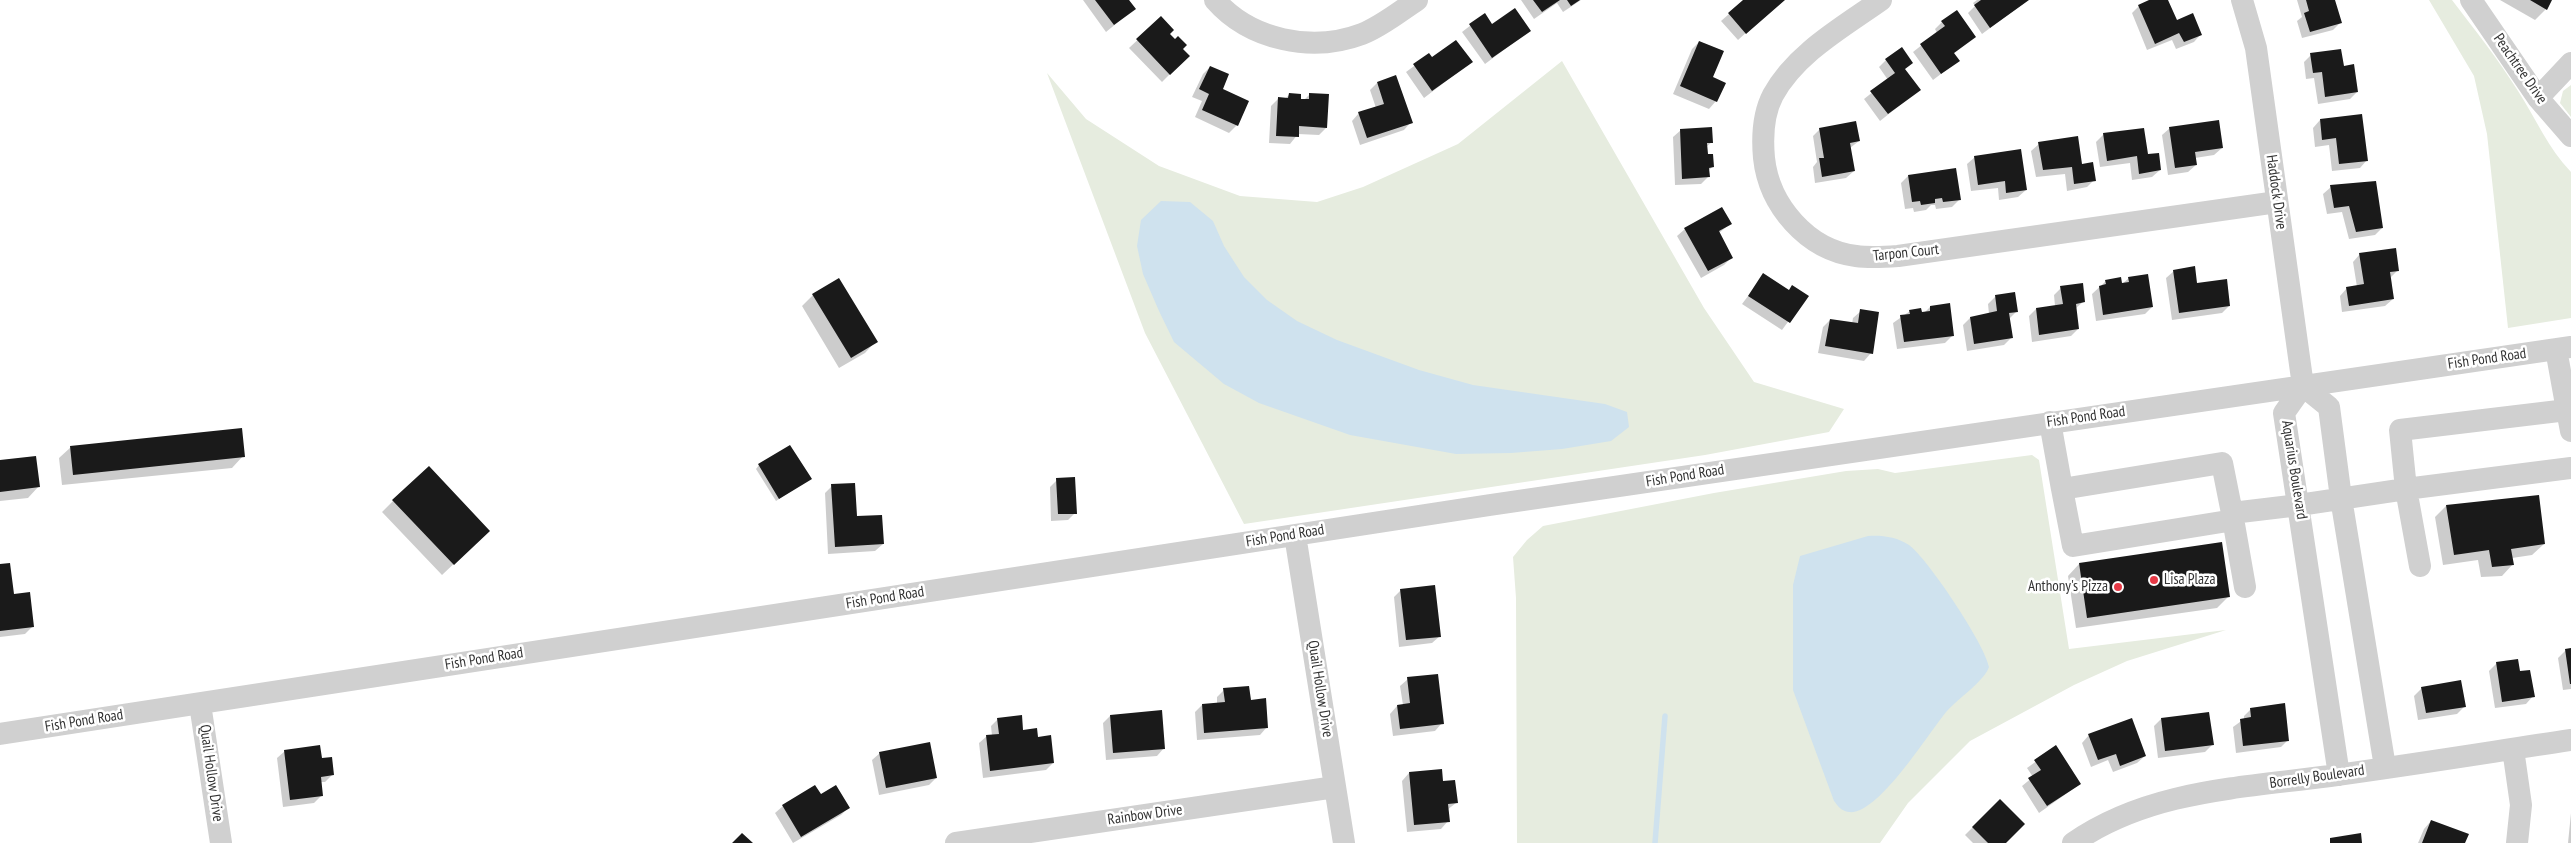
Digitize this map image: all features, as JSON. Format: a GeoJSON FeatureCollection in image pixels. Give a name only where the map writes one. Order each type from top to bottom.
{"type":"FeatureCollection","features":[{"type":"Feature","properties":{"kind":"street"},"geometry":{"type":"LineString","coordinates":[[1215,0],[1225,12],[1244,25],[1282,40],[1306,42],[1329,42],[1360,35],[1380,25],[1417,0]]}},
{"type":"Feature","properties":{"kind":"street","name":"Tarpon Court"},"geometry":{"type":"LineString","coordinates":[[1881,0],[1836,31],[1793,67],[1772,96],[1766,114],[1762,131],[1763,146],[1765,169],[1772,190],[1782,210],[1798,228],[1815,240],[1854,256],[1898,256],[2277,202]]}},
{"type":"Feature","properties":{"kind":"street","name":"Haddock Drive"},"geometry":{"type":"LineString","coordinates":[[2242,0],[2256,48],[2303,386]]}},
{"type":"Feature","properties":{"kind":"street","name":"Peachtree Drive"},"geometry":{"type":"LineString","coordinates":[[2471,0],[2538,98],[2571,136]]}},
{"type":"Feature","properties":{"kind":"street"},"geometry":{"type":"LineString","coordinates":[[2538,98],[2571,63]]}},
{"type":"Feature","properties":{"kind":"street"},"geometry":{"type":"LineString","coordinates":[[2420,566],[2406,489],[2400,430],[2570,417],[2564,348]]}},
{"type":"Feature","properties":{"kind":"street","name":"Fish Pond Road"},"geometry":{"type":"LineString","coordinates":[[0,734],[1295,535],[2050,422],[2564,348]]}},
{"type":"Feature","properties":{"kind":"street"},"geometry":{"type":"LineString","coordinates":[[2303,386],[2329,407],[2341,498],[2386,767]]}},
{"type":"Feature","properties":{"kind":"street","name":"Aquarius Boulevard"},"geometry":{"type":"LineString","coordinates":[[2303,386],[2284,413],[2339,775]]}},
{"type":"Feature","properties":{"kind":"street"},"geometry":{"type":"LineString","coordinates":[[2050,422],[2073,546],[2341,498],[2571,468]]}},
{"type":"Feature","properties":{"kind":"street"},"geometry":{"type":"LineString","coordinates":[[2062,489],[2222,463],[2245,587]]}},
{"type":"Feature","properties":{"kind":"street","name":"Quail Hollow Drive"},"geometry":{"type":"LineString","coordinates":[[1295,535],[1344,843]]}},
{"type":"Feature","properties":{"kind":"street","name":"Quail Hollow Drive"},"geometry":{"type":"LineString","coordinates":[[200,704],[221,843]]}},
{"type":"Feature","properties":{"kind":"street","name":"Borrelly Boulevard"},"geometry":{"type":"LineString","coordinates":[[2072,843],[2092,829],[2132,810],[2192,794],[2339,775],[2571,740]]}},
{"type":"Feature","properties":{"kind":"street"},"geometry":{"type":"LineString","coordinates":[[2513,749],[2521,804],[2517,843]]}},
{"type":"Feature","properties":{"kind":"street","name":"Rainbow Drive"},"geometry":{"type":"LineString","coordinates":[[956,843],[1335,787]]}},
{"type":"Feature","properties":{"kind":"shaded area"},"geometry":{"type":"Polygon","coordinates":[[[2429,0],[2452,0],[2502,68],[2549,143],[2571,172],[2571,318],[2508,328],[2487,134],[2474,76],[2429,0]]]}},
{"type":"Feature","properties":{"kind":"shaded area"},"geometry":{"type":"Polygon","coordinates":[[[1562,61],[1704,308],[1754,382],[1844,409],[1829,432],[1705,455],[1244,524],[1145,333],[1047,73],[1086,119],[1159,166],[1240,196],[1317,202],[1363,187],[1458,144],[1562,61]]]}},
{"type":"Feature","properties":{"kind":"shaded area"},"geometry":{"type":"Polygon","coordinates":[[[2571,85],[2571,117],[2560,103],[2563,91],[2571,85]]]}},
{"type":"Feature","properties":{"kind":"shaded area"},"geometry":{"type":"Polygon","coordinates":[[[2032,455],[2039,460],[2069,649],[2226,630],[2127,661],[2074,685],[1970,741],[1908,803],[1880,843],[1517,843],[1516,598],[1513,557],[1527,540],[1543,526],[1714,493],[1846,471],[1878,469],[1895,473],[2032,455]]]}},
{"type":"Feature","properties":{"kind":"water"},"geometry":{"type":"Polygon","coordinates":[[[1161,201],[1190,202],[1213,221],[1224,246],[1244,277],[1267,300],[1297,321],[1337,340],[1419,370],[1473,385],[1605,404],[1627,412],[1629,427],[1611,441],[1562,449],[1511,453],[1456,454],[1350,435],[1259,403],[1224,384],[1174,342],[1143,274],[1137,246],[1141,220],[1161,201]]]}},
{"type":"Feature","properties":{"kind":"water"},"geometry":{"type":"Polygon","coordinates":[[[1868,536],[1884,536],[1900,540],[1917,553],[1929,566],[1967,622],[1989,667],[1977,684],[1947,711],[1888,787],[1874,801],[1861,810],[1849,812],[1842,809],[1834,801],[1793,690],[1793,585],[1800,556],[1868,536]]]}},
{"type":"Feature","properties":{"kind":"building"},"geometry":{"type":"Polygon","coordinates":[[[1095,0],[1129,0],[1136,9],[1114,25],[1095,0]]]}},
{"type":"Feature","properties":{"kind":"building"},"geometry":{"type":"Polygon","coordinates":[[[1533,0],[1560,0],[1542,12],[1533,0]]]}},
{"type":"Feature","properties":{"kind":"building"},"geometry":{"type":"Polygon","coordinates":[[[1567,0],[1580,0],[1571,6],[1567,0]]]}},
{"type":"Feature","properties":{"kind":"building"},"geometry":{"type":"Polygon","coordinates":[[[1743,0],[1785,0],[1746,34],[1728,13],[1743,0]]]}},
{"type":"Feature","properties":{"kind":"building"},"geometry":{"type":"Polygon","coordinates":[[[1981,0],[2029,0],[1990,28],[1974,5],[1981,0]]]}},
{"type":"Feature","properties":{"kind":"building"},"geometry":{"type":"Polygon","coordinates":[[[2149,0],[2168,0],[2177,20],[2193,13],[2202,35],[2184,42],[2179,33],[2155,44],[2138,5],[2149,0]]]}},
{"type":"Feature","properties":{"kind":"building"},"geometry":{"type":"Polygon","coordinates":[[[2306,0],[2335,0],[2342,23],[2310,32],[2304,13],[2309,11],[2306,0]]]}},
{"type":"Feature","properties":{"kind":"building"},"geometry":{"type":"Polygon","coordinates":[[[2530,0],[2552,0],[2547,10],[2530,0]]]}},
{"type":"Feature","properties":{"kind":"building"},"geometry":{"type":"Polygon","coordinates":[[[1515,8],[1531,31],[1492,58],[1469,24],[1485,13],[1492,24],[1515,8]]]}},
{"type":"Feature","properties":{"kind":"building"},"geometry":{"type":"Polygon","coordinates":[[[1957,10],[1976,37],[1954,53],[1960,61],[1941,74],[1920,44],[1945,26],[1941,21],[1957,10]]]}},
{"type":"Feature","properties":{"kind":"building"},"geometry":{"type":"Polygon","coordinates":[[[1161,16],[1174,30],[1170,34],[1175,39],[1178,36],[1187,45],[1183,49],[1190,56],[1170,75],[1136,39],[1161,16]]]}},
{"type":"Feature","properties":{"kind":"building"},"geometry":{"type":"Polygon","coordinates":[[[1456,40],[1473,62],[1432,91],[1413,64],[1429,53],[1432,57],[1456,40]]]}},
{"type":"Feature","properties":{"kind":"building"},"geometry":{"type":"Polygon","coordinates":[[[1699,41],[1724,51],[1713,77],[1726,83],[1717,102],[1680,86],[1699,41]]]}},
{"type":"Feature","properties":{"kind":"building"},"geometry":{"type":"Polygon","coordinates":[[[1902,47],[1913,63],[1905,69],[1921,90],[1888,114],[1870,91],[1895,73],[1885,59],[1902,47]]]}},
{"type":"Feature","properties":{"kind":"building"},"geometry":{"type":"Polygon","coordinates":[[[2341,49],[2344,66],[2354,64],[2358,92],[2325,97],[2322,72],[2313,73],[2310,53],[2341,49]]]}},
{"type":"Feature","properties":{"kind":"building"},"geometry":{"type":"Polygon","coordinates":[[[1210,66],[1229,74],[1223,89],[1249,101],[1238,126],[1202,110],[1209,94],[1199,89],[1210,66]]]}},
{"type":"Feature","properties":{"kind":"building"},"geometry":{"type":"Polygon","coordinates":[[[1396,75],[1413,123],[1367,138],[1358,112],[1384,104],[1377,82],[1396,75]]]}},
{"type":"Feature","properties":{"kind":"building"},"geometry":{"type":"Polygon","coordinates":[[[1289,93],[1301,94],[1301,99],[1309,99],[1309,93],[1329,94],[1327,128],[1299,126],[1299,137],[1276,136],[1278,97],[1288,98],[1289,93]]]}},
{"type":"Feature","properties":{"kind":"building"},"geometry":{"type":"Polygon","coordinates":[[[2362,114],[2368,161],[2339,164],[2336,138],[2322,140],[2320,119],[2362,114]]]}},
{"type":"Feature","properties":{"kind":"building"},"geometry":{"type":"Polygon","coordinates":[[[2219,120],[2223,148],[2195,152],[2197,165],[2175,168],[2169,127],[2219,120]]]}},
{"type":"Feature","properties":{"kind":"building"},"geometry":{"type":"Polygon","coordinates":[[[1856,121],[1860,141],[1850,143],[1855,171],[1822,177],[1819,158],[1824,158],[1819,128],[1856,121]]]}},
{"type":"Feature","properties":{"kind":"building"},"geometry":{"type":"Polygon","coordinates":[[[1712,127],[1713,143],[1707,143],[1708,154],[1713,154],[1714,167],[1709,168],[1710,177],[1682,179],[1680,129],[1712,127]]]}},
{"type":"Feature","properties":{"kind":"building"},"geometry":{"type":"Polygon","coordinates":[[[2144,128],[2148,154],[2159,153],[2161,170],[2139,174],[2137,156],[2107,161],[2103,133],[2144,128]]]}},
{"type":"Feature","properties":{"kind":"building"},"geometry":{"type":"Polygon","coordinates":[[[2078,136],[2082,164],[2093,162],[2096,181],[2074,184],[2072,167],[2043,170],[2038,142],[2078,136]]]}},
{"type":"Feature","properties":{"kind":"building"},"geometry":{"type":"Polygon","coordinates":[[[2021,149],[2027,190],[2006,193],[2005,181],[1978,185],[1974,156],[2021,149]]]}},
{"type":"Feature","properties":{"kind":"building"},"geometry":{"type":"Polygon","coordinates":[[[1956,168],[1961,200],[1943,202],[1942,198],[1935,199],[1935,203],[1921,205],[1920,201],[1912,202],[1908,175],[1956,168]]]}},
{"type":"Feature","properties":{"kind":"building"},"geometry":{"type":"Polygon","coordinates":[[[2376,181],[2383,228],[2356,232],[2349,206],[2334,208],[2330,185],[2376,181]]]}},
{"type":"Feature","properties":{"kind":"building"},"geometry":{"type":"Polygon","coordinates":[[[1722,207],[1732,224],[1719,231],[1733,258],[1708,271],[1684,228],[1722,207]]]}},
{"type":"Feature","properties":{"kind":"building"},"geometry":{"type":"Polygon","coordinates":[[[2396,248],[2399,271],[2390,272],[2394,299],[2349,306],[2346,287],[2364,284],[2359,253],[2396,248]]]}},
{"type":"Feature","properties":{"kind":"building"},"geometry":{"type":"Polygon","coordinates":[[[2195,266],[2197,283],[2227,279],[2230,306],[2179,313],[2173,270],[2195,266]]]}},
{"type":"Feature","properties":{"kind":"building"},"geometry":{"type":"Polygon","coordinates":[[[1763,273],[1789,290],[1792,285],[1809,296],[1790,323],[1748,296],[1763,273]]]}},
{"type":"Feature","properties":{"kind":"building"},"geometry":{"type":"Polygon","coordinates":[[[2148,274],[2153,307],[2103,315],[2099,286],[2106,284],[2105,280],[2121,277],[2122,283],[2129,282],[2128,277],[2148,274]]]}},
{"type":"Feature","properties":{"kind":"building"},"geometry":{"type":"Polygon","coordinates":[[[839,278],[878,342],[851,358],[812,294],[839,278]]]}},
{"type":"Feature","properties":{"kind":"building"},"geometry":{"type":"Polygon","coordinates":[[[2083,283],[2085,302],[2076,304],[2079,329],[2039,335],[2036,308],[2063,304],[2060,286],[2083,283]]]}},
{"type":"Feature","properties":{"kind":"building"},"geometry":{"type":"Polygon","coordinates":[[[2015,292],[2018,312],[2009,313],[2013,338],[1974,344],[1970,317],[1997,311],[1995,295],[2015,292]]]}},
{"type":"Feature","properties":{"kind":"building"},"geometry":{"type":"Polygon","coordinates":[[[1950,303],[1954,336],[1904,342],[1900,315],[1910,314],[1909,310],[1921,308],[1922,312],[1930,311],[1930,306],[1950,303]]]}},
{"type":"Feature","properties":{"kind":"building"},"geometry":{"type":"Polygon","coordinates":[[[1860,309],[1879,312],[1873,354],[1825,346],[1830,319],[1858,323],[1860,309]]]}},
{"type":"Feature","properties":{"kind":"building"},"geometry":{"type":"Polygon","coordinates":[[[242,428],[245,457],[73,475],[70,446],[242,428]]]}},
{"type":"Feature","properties":{"kind":"building"},"geometry":{"type":"Polygon","coordinates":[[[790,445],[812,479],[779,499],[758,464],[790,445]]]}},
{"type":"Feature","properties":{"kind":"building"},"geometry":{"type":"Polygon","coordinates":[[[36,456],[40,487],[0,492],[0,460],[36,456]]]}},
{"type":"Feature","properties":{"kind":"building"},"geometry":{"type":"Polygon","coordinates":[[[429,466],[490,531],[454,565],[392,500],[429,466]]]}},
{"type":"Feature","properties":{"kind":"building"},"geometry":{"type":"Polygon","coordinates":[[[1075,477],[1077,514],[1058,514],[1056,478],[1075,477]]]}},
{"type":"Feature","properties":{"kind":"building"},"geometry":{"type":"Polygon","coordinates":[[[855,483],[857,516],[882,515],[884,544],[835,547],[831,484],[855,483]]]}},
{"type":"Feature","properties":{"kind":"building"},"geometry":{"type":"Polygon","coordinates":[[[2539,495],[2545,544],[2511,549],[2514,565],[2492,567],[2489,550],[2454,555],[2446,505],[2539,495]]]}},
{"type":"Feature","properties":{"kind":"building","name":"Lisa Plaza"},"geometry":{"type":"Polygon","coordinates":[[[2222,542],[2230,597],[2087,618],[2079,563],[2222,542]]]}},
{"type":"Feature","properties":{"kind":"building"},"geometry":{"type":"Polygon","coordinates":[[[10,563],[14,594],[30,592],[34,627],[0,631],[0,564],[10,563]]]}},
{"type":"Feature","properties":{"kind":"building"},"geometry":{"type":"Polygon","coordinates":[[[1435,585],[1441,637],[1406,640],[1400,589],[1435,585]]]}},
{"type":"Feature","properties":{"kind":"building"},"geometry":{"type":"Polygon","coordinates":[[[2571,648],[2571,684],[2570,684],[2565,649],[2571,648]]]}},
{"type":"Feature","properties":{"kind":"building"},"geometry":{"type":"Polygon","coordinates":[[[2518,659],[2520,671],[2530,670],[2535,697],[2502,702],[2496,662],[2518,659]]]}},
{"type":"Feature","properties":{"kind":"building"},"geometry":{"type":"Polygon","coordinates":[[[1438,674],[1444,724],[1400,729],[1397,705],[1410,703],[1407,677],[1438,674]]]}},
{"type":"Feature","properties":{"kind":"building"},"geometry":{"type":"Polygon","coordinates":[[[2461,680],[2466,707],[2426,713],[2421,687],[2461,680]]]}},
{"type":"Feature","properties":{"kind":"building"},"geometry":{"type":"Polygon","coordinates":[[[1249,686],[1251,700],[1266,698],[1268,728],[1204,733],[1202,704],[1225,702],[1223,688],[1249,686]]]}},
{"type":"Feature","properties":{"kind":"building"},"geometry":{"type":"Polygon","coordinates":[[[2285,703],[2289,741],[2243,746],[2240,719],[2251,717],[2250,708],[2285,703]]]}},
{"type":"Feature","properties":{"kind":"building"},"geometry":{"type":"Polygon","coordinates":[[[1162,710],[1165,749],[1113,753],[1110,715],[1162,710]]]}},
{"type":"Feature","properties":{"kind":"building"},"geometry":{"type":"Polygon","coordinates":[[[2209,712],[2214,745],[2165,751],[2161,718],[2209,712]]]}},
{"type":"Feature","properties":{"kind":"building"},"geometry":{"type":"Polygon","coordinates":[[[1022,715],[1023,730],[1037,728],[1038,737],[1051,735],[1054,763],[990,771],[986,735],[999,734],[997,718],[1022,715]]]}},
{"type":"Feature","properties":{"kind":"building"},"geometry":{"type":"Polygon","coordinates":[[[2132,718],[2146,756],[2120,766],[2116,754],[2098,760],[2088,734],[2132,718]]]}},
{"type":"Feature","properties":{"kind":"building"},"geometry":{"type":"Polygon","coordinates":[[[930,742],[937,778],[886,788],[879,752],[930,742]]]}},
{"type":"Feature","properties":{"kind":"building"},"geometry":{"type":"Polygon","coordinates":[[[320,745],[322,758],[332,757],[334,775],[321,777],[323,796],[290,800],[284,750],[320,745]]]}},
{"type":"Feature","properties":{"kind":"building"},"geometry":{"type":"Polygon","coordinates":[[[2056,745],[2081,784],[2047,806],[2028,778],[2041,770],[2034,760],[2056,745]]]}},
{"type":"Feature","properties":{"kind":"building"},"geometry":{"type":"Polygon","coordinates":[[[1442,769],[1443,781],[1455,780],[1458,803],[1448,804],[1450,822],[1414,825],[1409,772],[1442,769]]]}},
{"type":"Feature","properties":{"kind":"building"},"geometry":{"type":"Polygon","coordinates":[[[815,785],[821,794],[836,785],[850,808],[801,837],[782,805],[815,785]]]}},
{"type":"Feature","properties":{"kind":"building"},"geometry":{"type":"Polygon","coordinates":[[[2000,799],[2025,824],[2006,843],[1988,843],[1972,827],[2000,799]]]}},
{"type":"Feature","properties":{"kind":"building"},"geometry":{"type":"Polygon","coordinates":[[[2431,820],[2469,834],[2465,843],[2422,843],[2431,820]]]}},
{"type":"Feature","properties":{"kind":"building"},"geometry":{"type":"Polygon","coordinates":[[[742,833],[753,843],[732,843],[742,833]]]}},
{"type":"Feature","properties":{"kind":"building"},"geometry":{"type":"Polygon","coordinates":[[[2361,833],[2362,843],[2330,843],[2330,838],[2361,833]]]}},
{"type":"Feature","properties":{"kind":"waterway"},"geometry":{"type":"LineString","coordinates":[[1655,843],[1665,716]]}},
{"type":"Feature","properties":{"kind":"place","name":"Lisa Plaza"},"geometry":{"type":"Point","coordinates":[2154,580]}},
{"type":"Feature","properties":{"kind":"place","name":"Anthony's Pizza"},"geometry":{"type":"Point","coordinates":[2118,587]}}]}
